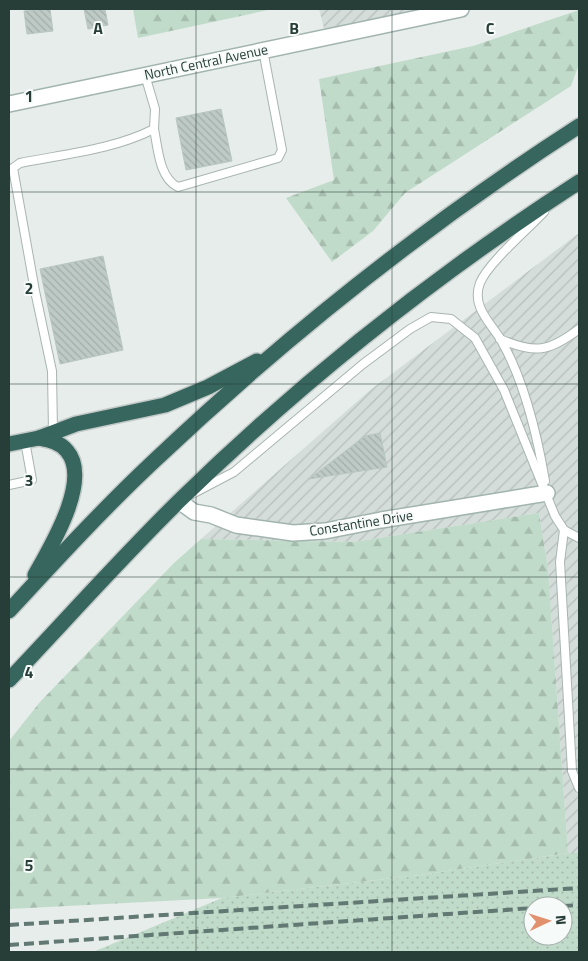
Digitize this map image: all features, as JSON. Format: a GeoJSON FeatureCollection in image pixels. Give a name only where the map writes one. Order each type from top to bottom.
{"type":"FeatureCollection","features":[{"type":"Feature","properties":{"kind":"highway"},"geometry":{"type":"LineString","coordinates":[[9,611],[153,462],[278,349],[424,233],[579,126]]}},
{"type":"Feature","properties":{"kind":"highway"},"geometry":{"type":"LineString","coordinates":[[9,680],[179,501],[271,417],[414,299],[579,182]]}},
{"type":"Feature","properties":{"kind":"highway"},"geometry":{"type":"LineString","coordinates":[[9,444],[39,437],[76,424],[165,405],[208,387],[278,349]]}},
{"type":"Feature","properties":{"kind":"highway"},"geometry":{"type":"LineString","coordinates":[[24,594],[61,527],[74,476],[72,458],[66,450],[57,442],[39,437]]}},
{"type":"Feature","properties":{"kind":"main road","name":"North Central Avenue"},"geometry":{"type":"LineString","coordinates":[[9,104],[461,9]]}},
{"type":"Feature","properties":{"kind":"main road","name":"Constantine Drive"},"geometry":{"type":"LineString","coordinates":[[179,501],[194,512],[212,515],[236,525],[294,533],[325,531],[547,493]]}},
{"type":"Feature","properties":{"kind":"lane"},"geometry":{"type":"LineString","coordinates":[[145,75],[155,109],[154,129],[165,177],[171,184],[178,187],[278,158],[282,150],[263,50]]}},
{"type":"Feature","properties":{"kind":"lane"},"geometry":{"type":"LineString","coordinates":[[9,485],[32,480],[52,371],[35,291],[13,168],[20,163],[113,146],[134,139],[154,129]]}},
{"type":"Feature","properties":{"kind":"lane"},"geometry":{"type":"LineString","coordinates":[[547,493],[540,454],[514,367],[500,339],[484,318],[477,299],[480,282],[491,267],[563,192]]}},
{"type":"Feature","properties":{"kind":"lane"},"geometry":{"type":"LineString","coordinates":[[179,501],[234,472],[363,364],[410,329],[431,318],[452,319],[475,338],[504,390],[555,516],[564,530],[579,538]]}},
{"type":"Feature","properties":{"kind":"lane"},"geometry":{"type":"LineString","coordinates":[[500,339],[521,348],[540,350],[553,346],[578,330]]}},
{"type":"Feature","properties":{"kind":"lane"},"geometry":{"type":"LineString","coordinates":[[564,530],[560,562],[564,635],[572,771],[579,788]]}},
{"type":"Feature","properties":{"kind":"shaded area"},"geometry":{"type":"Polygon","coordinates":[[[319,9],[461,9],[326,36],[319,9]]]}},
{"type":"Feature","properties":{"kind":"shaded area"},"geometry":{"type":"Polygon","coordinates":[[[579,233],[579,853],[568,853],[548,569],[539,513],[353,542],[201,539],[369,391],[579,233]]]}},
{"type":"Feature","properties":{"kind":"green space"},"geometry":{"type":"Polygon","coordinates":[[[133,9],[273,9],[138,38],[133,9]]]}},
{"type":"Feature","properties":{"kind":"green space"},"geometry":{"type":"Polygon","coordinates":[[[579,10],[579,64],[571,86],[405,193],[373,231],[332,262],[286,198],[334,180],[319,79],[473,46],[579,10]]]}},
{"type":"Feature","properties":{"kind":"green space"},"geometry":{"type":"Polygon","coordinates":[[[539,513],[548,569],[568,853],[420,875],[222,898],[9,909],[9,741],[40,702],[174,563],[201,539],[353,542],[539,513]]]}},
{"type":"Feature","properties":{"kind":"green space"},"geometry":{"type":"Polygon","coordinates":[[[568,853],[579,853],[579,952],[93,952],[222,898],[420,875],[568,853]]]}},
{"type":"Feature","properties":{"kind":"building"},"geometry":{"type":"Polygon","coordinates":[[[50,9],[53,31],[27,34],[24,11],[50,9]]]}},
{"type":"Feature","properties":{"kind":"building"},"geometry":{"type":"Polygon","coordinates":[[[84,9],[105,9],[108,25],[88,29],[84,9]]]}},
{"type":"Feature","properties":{"kind":"building"},"geometry":{"type":"Polygon","coordinates":[[[221,109],[232,161],[186,170],[176,118],[221,109]]]}},
{"type":"Feature","properties":{"kind":"building"},"geometry":{"type":"Polygon","coordinates":[[[103,256],[123,350],[60,364],[40,269],[103,256]]]}},
{"type":"Feature","properties":{"kind":"building"},"geometry":{"type":"Polygon","coordinates":[[[380,433],[387,467],[309,479],[365,436],[380,433]]]}},
{"type":"Feature","properties":{"kind":"railway"},"geometry":{"type":"LineString","coordinates":[[9,925],[579,888]]}},
{"type":"Feature","properties":{"kind":"railway"},"geometry":{"type":"LineString","coordinates":[[573,905],[579,905]]}},
{"type":"Feature","properties":{"kind":"railway"},"geometry":{"type":"LineString","coordinates":[[9,945],[523,909]]}}]}
